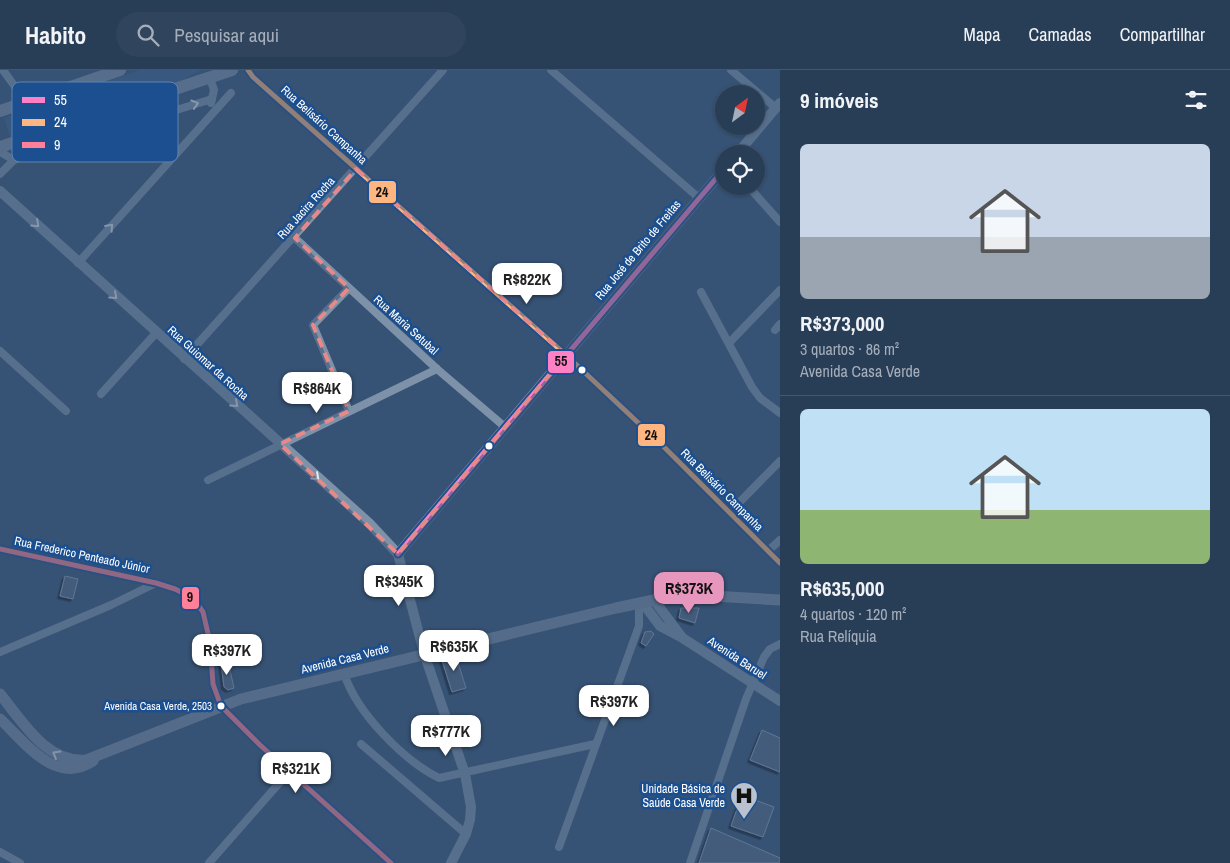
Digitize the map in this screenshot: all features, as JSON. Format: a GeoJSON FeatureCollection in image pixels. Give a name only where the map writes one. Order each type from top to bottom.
{"type":"FeatureCollection","features":[{"type":"Feature","properties":{"kind":"main road"},"geometry":{"type":"LineString","coordinates":[[85,82],[120,70]]}},
{"type":"Feature","properties":{"kind":"main road"},"geometry":{"type":"LineString","coordinates":[[178,89],[232,70]]}},
{"type":"Feature","properties":{"kind":"main road"},"geometry":{"type":"LineString","coordinates":[[0,111],[12,107]]}},
{"type":"Feature","properties":{"kind":"main road"},"geometry":{"type":"LineString","coordinates":[[0,147],[12,143]]}},
{"type":"Feature","properties":{"kind":"main road","name":"Avenida Casa Verde"},"geometry":{"type":"LineString","coordinates":[[0,719],[38,754],[58,768],[78,769],[102,755],[221,706],[344,673],[654,600],[696,595],[780,600]]}},
{"type":"Feature","properties":{"kind":"main road","name":"Avenida Casa Verde"},"geometry":{"type":"LineString","coordinates":[[0,694],[36,738],[48,749],[63,758],[80,760],[102,755]]}},
{"type":"Feature","properties":{"kind":"street"},"geometry":{"type":"LineString","coordinates":[[3,70],[12,83]]}},
{"type":"Feature","properties":{"kind":"street","name":"Rua Belisário Campanha"},"geometry":{"type":"LineString","coordinates":[[248,70],[356,169],[566,355],[780,563]]}},
{"type":"Feature","properties":{"kind":"street","name":"Rua Jacira Rocha"},"geometry":{"type":"LineString","coordinates":[[184,358],[295,238],[443,70]]}},
{"type":"Feature","properties":{"kind":"street"},"geometry":{"type":"LineString","coordinates":[[551,70],[699,198]]}},
{"type":"Feature","properties":{"kind":"street"},"geometry":{"type":"LineString","coordinates":[[731,70],[778,105],[744,145]]}},
{"type":"Feature","properties":{"kind":"street"},"geometry":{"type":"LineString","coordinates":[[206,119],[214,90],[210,78]]}},
{"type":"Feature","properties":{"kind":"street"},"geometry":{"type":"LineString","coordinates":[[178,150],[230,93]]}},
{"type":"Feature","properties":{"kind":"street"},"geometry":{"type":"LineString","coordinates":[[178,109],[212,99]]}},
{"type":"Feature","properties":{"kind":"street"},"geometry":{"type":"LineString","coordinates":[[0,152],[12,159]]}},
{"type":"Feature","properties":{"kind":"street"},"geometry":{"type":"LineString","coordinates":[[0,174],[12,162]]}},
{"type":"Feature","properties":{"kind":"street"},"geometry":{"type":"LineString","coordinates":[[78,263],[168,162]]}},
{"type":"Feature","properties":{"kind":"street","name":"Rua José de Brito de Freitas"},"geometry":{"type":"LineString","coordinates":[[398,554],[715,179]]}},
{"type":"Feature","properties":{"kind":"street","name":"Rua Guiomar da Rocha"},"geometry":{"type":"LineString","coordinates":[[0,191],[385,538],[398,554]]}},
{"type":"Feature","properties":{"kind":"street"},"geometry":{"type":"LineString","coordinates":[[756,195],[780,222]]}},
{"type":"Feature","properties":{"kind":"street","name":"Rua Maria Setubal"},"geometry":{"type":"LineString","coordinates":[[295,238],[437,369],[505,427]]}},
{"type":"Feature","properties":{"kind":"street"},"geometry":{"type":"LineString","coordinates":[[349,288],[313,325],[349,411]]}},
{"type":"Feature","properties":{"kind":"street"},"geometry":{"type":"LineString","coordinates":[[730,342],[780,290]]}},
{"type":"Feature","properties":{"kind":"street"},"geometry":{"type":"LineString","coordinates":[[701,292],[730,342],[752,387],[760,398],[780,413]]}},
{"type":"Feature","properties":{"kind":"street"},"geometry":{"type":"LineString","coordinates":[[100,394],[156,333]]}},
{"type":"Feature","properties":{"kind":"street"},"geometry":{"type":"LineString","coordinates":[[0,351],[66,410]]}},
{"type":"Feature","properties":{"kind":"street"},"geometry":{"type":"LineString","coordinates":[[208,480],[437,369]]}},
{"type":"Feature","properties":{"kind":"street"},"geometry":{"type":"LineString","coordinates":[[729,513],[780,461]]}},
{"type":"Feature","properties":{"kind":"street"},"geometry":{"type":"LineString","coordinates":[[768,552],[780,540]]}},
{"type":"Feature","properties":{"kind":"street","name":"Rua Frederico Penteado Júnior"},"geometry":{"type":"LineString","coordinates":[[0,549],[156,583],[187,595],[196,602],[203,612],[210,642],[213,684],[221,706]]}},
{"type":"Feature","properties":{"kind":"street"},"geometry":{"type":"LineString","coordinates":[[398,554],[424,654],[465,774],[471,807],[466,834],[451,863]]}},
{"type":"Feature","properties":{"kind":"street"},"geometry":{"type":"LineString","coordinates":[[0,652],[111,605],[156,583]]}},
{"type":"Feature","properties":{"kind":"street","name":"Avenida Baruel"},"geometry":{"type":"LineString","coordinates":[[654,600],[681,637]]}},
{"type":"Feature","properties":{"kind":"street"},"geometry":{"type":"LineString","coordinates":[[558,847],[639,626],[641,603]]}},
{"type":"Feature","properties":{"kind":"street","name":"Avenida Baruel"},"geometry":{"type":"LineString","coordinates":[[641,603],[657,622],[780,701]]}},
{"type":"Feature","properties":{"kind":"street"},"geometry":{"type":"LineString","coordinates":[[690,863],[753,683],[770,648],[780,644]]}},
{"type":"Feature","properties":{"kind":"street"},"geometry":{"type":"LineString","coordinates":[[344,673],[363,710],[426,772],[439,778],[465,774],[595,744]]}},
{"type":"Feature","properties":{"kind":"street"},"geometry":{"type":"LineString","coordinates":[[221,706],[289,772],[390,863]]}},
{"type":"Feature","properties":{"kind":"street"},"geometry":{"type":"LineString","coordinates":[[361,744],[466,834]]}},
{"type":"Feature","properties":{"kind":"street"},"geometry":{"type":"LineString","coordinates":[[209,863],[289,772]]}},
{"type":"Feature","properties":{"kind":"street"},"geometry":{"type":"LineString","coordinates":[[0,852],[20,863]]}},
{"type":"Feature","properties":{"kind":"highlighted area"},"geometry":{"type":"Polygon","coordinates":[[[356,169],[566,355],[398,554],[280,444],[349,411],[313,325],[349,288],[295,238],[356,169]]]}},
{"type":"Feature","properties":{"kind":"water"},"geometry":{"type":"Polygon","coordinates":[[[140,70],[201,70],[178,82],[106,82],[140,70]]]}},
{"type":"Feature","properties":{"kind":"water"},"geometry":{"type":"Polygon","coordinates":[[[12,115],[12,136],[10,137],[4,118],[12,115]]]}},
{"type":"Feature","properties":{"kind":"building"},"geometry":{"type":"Polygon","coordinates":[[[65,576],[78,579],[73,599],[60,596],[65,576]]]}},
{"type":"Feature","properties":{"kind":"building"},"geometry":{"type":"Polygon","coordinates":[[[681,608],[699,608],[695,623],[679,618],[681,608]]]}},
{"type":"Feature","properties":{"kind":"building"},"geometry":{"type":"Polygon","coordinates":[[[651,631],[654,634],[646,646],[641,643],[645,632],[651,631]]]}},
{"type":"Feature","properties":{"kind":"building"},"geometry":{"type":"Polygon","coordinates":[[[455,653],[466,688],[452,692],[441,657],[455,653]]]}},
{"type":"Feature","properties":{"kind":"building"},"geometry":{"type":"Polygon","coordinates":[[[228,661],[234,688],[228,690],[224,687],[221,662],[228,661]]]}},
{"type":"Feature","properties":{"kind":"building"},"geometry":{"type":"Polygon","coordinates":[[[762,730],[780,738],[780,772],[750,760],[762,730]]]}},
{"type":"Feature","properties":{"kind":"building"},"geometry":{"type":"Polygon","coordinates":[[[742,795],[774,807],[763,837],[731,826],[742,795]]]}},
{"type":"Feature","properties":{"kind":"building"},"geometry":{"type":"Polygon","coordinates":[[[711,828],[780,858],[780,863],[699,863],[711,828]]]}},
{"type":"Feature","properties":{"kind":"transit line","name":"24"},"geometry":{"type":"LineString","coordinates":[[248,70],[253,77],[566,355],[664,447],[780,563]]}},
{"type":"Feature","properties":{"kind":"transit line","name":"55"},"geometry":{"type":"LineString","coordinates":[[398,554],[715,180]]}},
{"type":"Feature","properties":{"kind":"transit line","name":"9"},"geometry":{"type":"LineString","coordinates":[[0,549],[156,583],[175,589],[196,602],[203,612],[210,642],[213,684],[221,706],[260,745],[391,863]]}},
{"type":"Feature","properties":{"kind":"place","name":"Avenida Casa Verde, 2503"},"geometry":{"type":"Point","coordinates":[221,706]}},
{"type":"Feature","properties":{"kind":"place","name":"Unidade Básica de Saúde Casa Verde"},"geometry":{"type":"Point","coordinates":[744,820]}}]}
